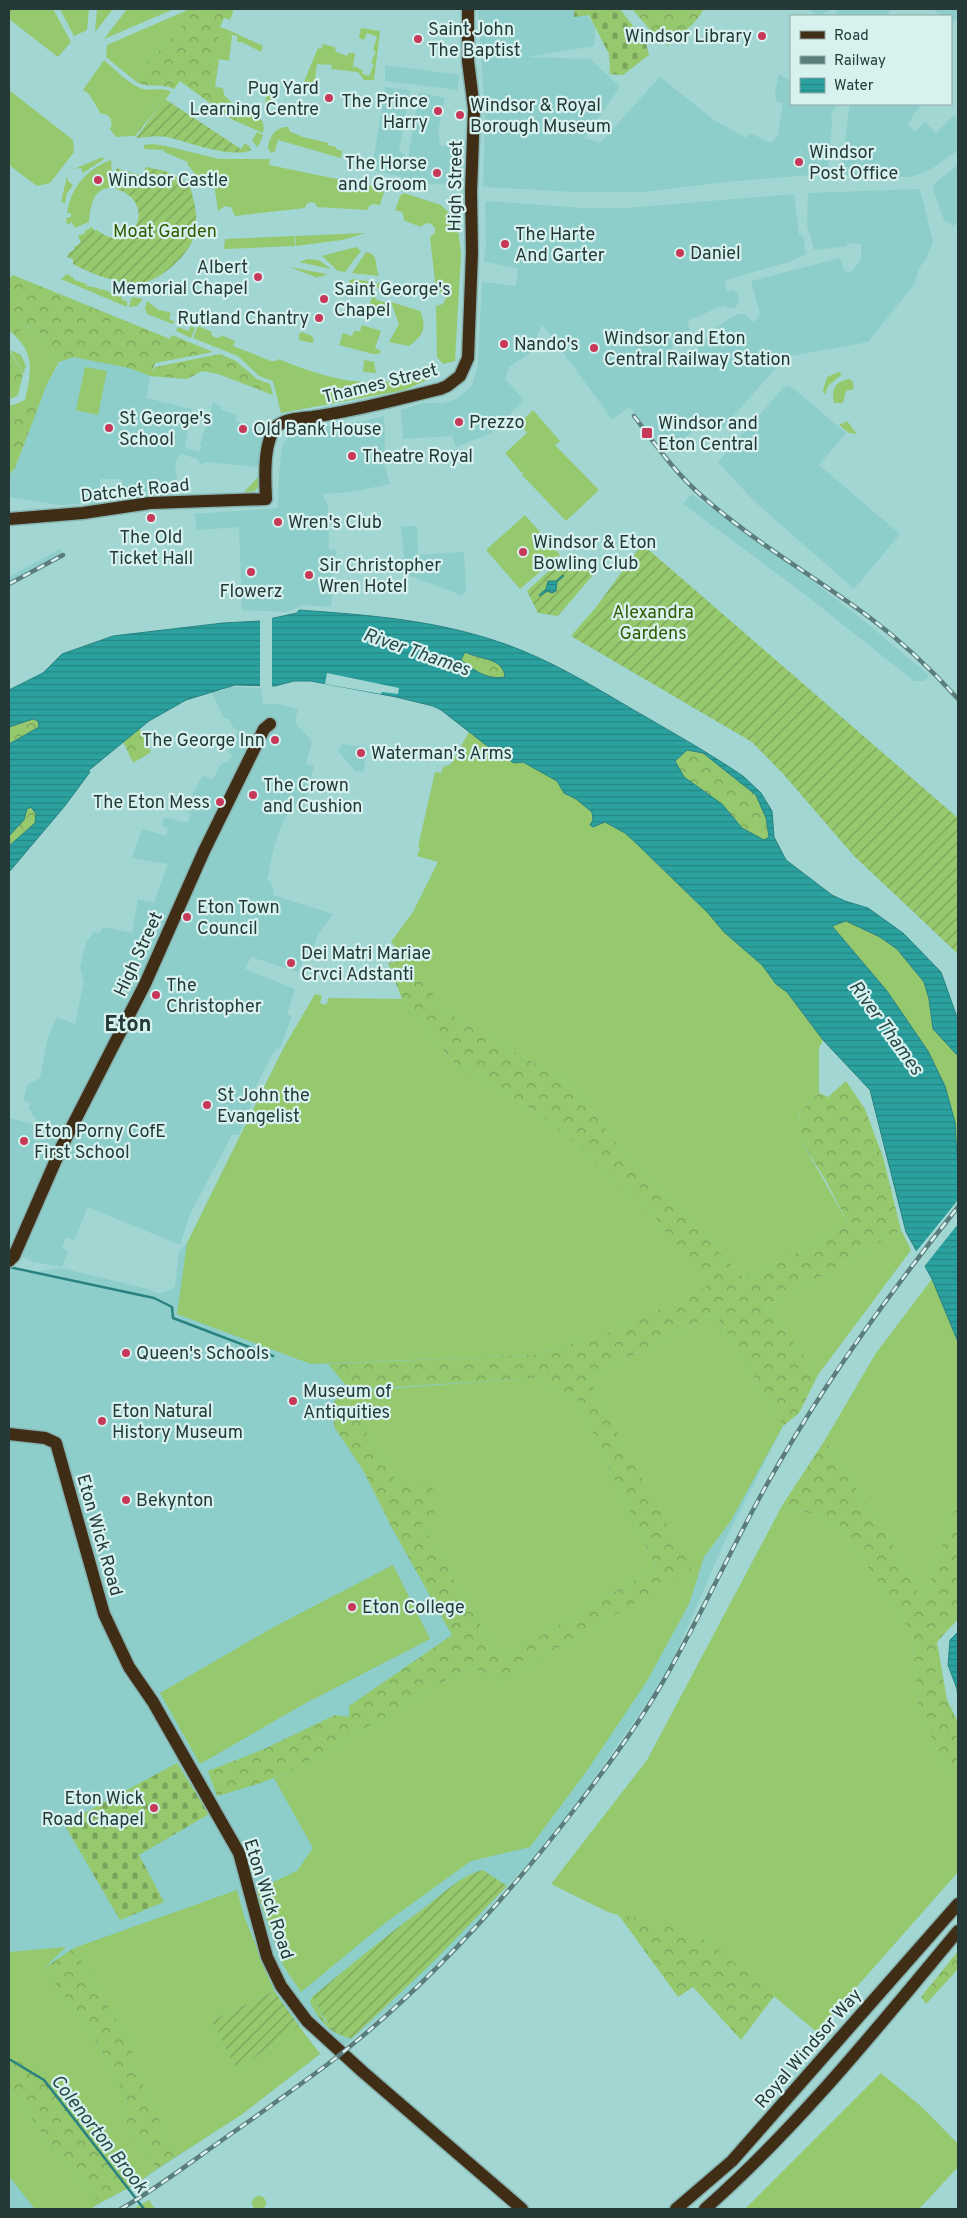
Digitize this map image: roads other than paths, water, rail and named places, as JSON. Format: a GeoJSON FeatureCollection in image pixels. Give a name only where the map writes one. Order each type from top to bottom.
{"type":"FeatureCollection","features":[{"type":"Feature","properties":{"kind":"main road","name":"High Street"},"geometry":{"type":"LineString","coordinates":[[468,9],[468,61],[474,109],[471,273]]}},
{"type":"Feature","properties":{"kind":"main road","name":"Thames Street"},"geometry":{"type":"LineString","coordinates":[[266,499],[267,449],[274,430],[278,425],[302,418],[388,403],[440,389],[460,376],[468,358],[471,273]]}},
{"type":"Feature","properties":{"kind":"main road","name":"Datchet Road"},"geometry":{"type":"LineString","coordinates":[[9,519],[83,513],[150,503],[266,499]]}},
{"type":"Feature","properties":{"kind":"main road","name":"High Street"},"geometry":{"type":"LineString","coordinates":[[11,1258],[62,1146],[162,947],[225,806],[264,729],[270,724]]}},
{"type":"Feature","properties":{"kind":"main road","name":"Eton Wick Road"},"geometry":{"type":"LineString","coordinates":[[9,1434],[45,1438],[56,1443],[104,1614],[129,1667],[153,1702],[239,1853],[262,1941],[281,1986],[307,2021],[358,2068],[522,2209]]}},
{"type":"Feature","properties":{"kind":"main road","name":"Royal Windsor Way"},"geometry":{"type":"LineString","coordinates":[[676,2209],[732,2161],[958,1904]]}},
{"type":"Feature","properties":{"kind":"main road"},"geometry":{"type":"LineString","coordinates":[[705,2209],[765,2152],[815,2099],[958,1931]]}},
{"type":"Feature","properties":{"kind":"water"},"geometry":{"type":"Polygon","coordinates":[[[563,575],[557,582],[556,591],[552,593],[547,591],[539,595],[546,589],[548,581],[556,581],[563,575]]]}},
{"type":"Feature","properties":{"kind":"water","name":"River Thames"},"geometry":{"type":"Polygon","coordinates":[[[299,610],[419,622],[490,639],[524,651],[556,666],[697,747],[743,776],[761,793],[772,811],[774,837],[786,860],[832,895],[868,908],[903,933],[941,972],[958,1020],[958,1056],[933,1029],[929,999],[924,982],[897,949],[880,937],[846,921],[832,926],[887,991],[928,1051],[945,1086],[955,1122],[958,1174],[958,1342],[932,1279],[906,1232],[870,1090],[823,1040],[787,992],[776,984],[762,965],[724,932],[708,913],[625,833],[605,822],[593,827],[590,825],[593,820],[592,812],[576,799],[564,793],[557,781],[523,762],[514,763],[433,706],[311,681],[294,681],[275,686],[235,685],[186,700],[149,721],[88,771],[90,772],[64,807],[9,872],[9,846],[35,823],[36,814],[31,807],[27,809],[24,820],[9,836],[9,744],[39,727],[38,721],[33,719],[9,727],[9,690],[43,673],[62,654],[113,636],[223,623],[260,621],[297,613],[299,610]],[[465,652],[461,660],[476,671],[487,676],[505,677],[500,666],[495,662],[465,652]],[[687,750],[675,761],[684,777],[722,804],[742,828],[764,840],[769,837],[766,818],[756,795],[703,753],[687,750]]]}},
{"type":"Feature","properties":{"kind":"water"},"geometry":{"type":"Polygon","coordinates":[[[958,1632],[958,1701],[957,1689],[948,1665],[950,1640],[958,1632]]]}},
{"type":"Feature","properties":{"kind":"waterway"},"geometry":{"type":"LineString","coordinates":[[9,1267],[154,1298],[172,1307],[173,1318],[273,1356]]}},
{"type":"Feature","properties":{"kind":"waterway","name":"Colenorton Brook"},"geometry":{"type":"LineString","coordinates":[[9,2059],[44,2080],[144,2209]]}},
{"type":"Feature","properties":{"kind":"railway"},"geometry":{"type":"LineString","coordinates":[[634,416],[675,469],[703,497],[763,544],[881,626],[915,656],[958,699]]}},
{"type":"Feature","properties":{"kind":"railway"},"geometry":{"type":"LineString","coordinates":[[9,584],[63,555]]}},
{"type":"Feature","properties":{"kind":"railway"},"geometry":{"type":"LineString","coordinates":[[121,2209],[161,2184],[264,2111],[328,2064],[362,2036],[428,1976],[521,1876],[577,1806],[657,1692],[672,1667],[766,1486],[809,1413],[881,1308],[958,1207]]}},
{"type":"Feature","properties":{"kind":"place","name":"Windsor Library"},"geometry":{"type":"Point","coordinates":[762,36]}},
{"type":"Feature","properties":{"kind":"place","name":"Saint John The Baptist"},"geometry":{"type":"Point","coordinates":[418,39]}},
{"type":"Feature","properties":{"kind":"place","name":"Pug Yard Learning Centre"},"geometry":{"type":"Point","coordinates":[329,98]}},
{"type":"Feature","properties":{"kind":"place","name":"The Prince Harry"},"geometry":{"type":"Point","coordinates":[438,111]}},
{"type":"Feature","properties":{"kind":"place","name":"Windsor & Royal Borough Museum"},"geometry":{"type":"Point","coordinates":[460,115]}},
{"type":"Feature","properties":{"kind":"place","name":"Windsor Post Office"},"geometry":{"type":"Point","coordinates":[799,162]}},
{"type":"Feature","properties":{"kind":"place","name":"The Horse and Groom"},"geometry":{"type":"Point","coordinates":[437,173]}},
{"type":"Feature","properties":{"kind":"place","name":"Windsor Castle"},"geometry":{"type":"Point","coordinates":[98,180]}},
{"type":"Feature","properties":{"kind":"place","name":"The Harte And Garter"},"geometry":{"type":"Point","coordinates":[505,244]}},
{"type":"Feature","properties":{"kind":"place","name":"Daniel"},"geometry":{"type":"Point","coordinates":[680,253]}},
{"type":"Feature","properties":{"kind":"place","name":"Albert Memorial Chapel"},"geometry":{"type":"Point","coordinates":[258,277]}},
{"type":"Feature","properties":{"kind":"place","name":"Saint George's Chapel"},"geometry":{"type":"Point","coordinates":[324,299]}},
{"type":"Feature","properties":{"kind":"place","name":"Rutland Chantry"},"geometry":{"type":"Point","coordinates":[319,318]}},
{"type":"Feature","properties":{"kind":"place","name":"Nando's"},"geometry":{"type":"Point","coordinates":[504,344]}},
{"type":"Feature","properties":{"kind":"place","name":"Windsor and Eton Central Railway Station"},"geometry":{"type":"Point","coordinates":[594,348]}},
{"type":"Feature","properties":{"kind":"place","name":"Prezzo"},"geometry":{"type":"Point","coordinates":[459,422]}},
{"type":"Feature","properties":{"kind":"place","name":"St George's School"},"geometry":{"type":"Point","coordinates":[109,428]}},
{"type":"Feature","properties":{"kind":"place","name":"Old Bank House"},"geometry":{"type":"Point","coordinates":[243,429]}},
{"type":"Feature","properties":{"kind":"place","name":"Windsor and Eton Central"},"geometry":{"type":"Point","coordinates":[647,433]}},
{"type":"Feature","properties":{"kind":"place","name":"Theatre Royal"},"geometry":{"type":"Point","coordinates":[352,456]}},
{"type":"Feature","properties":{"kind":"place","name":"The Old Ticket Hall"},"geometry":{"type":"Point","coordinates":[151,518]}},
{"type":"Feature","properties":{"kind":"place","name":"Wren's Club"},"geometry":{"type":"Point","coordinates":[278,522]}},
{"type":"Feature","properties":{"kind":"place","name":"Windsor & Eton Bowling Club"},"geometry":{"type":"Point","coordinates":[523,552]}},
{"type":"Feature","properties":{"kind":"place","name":"Flowerz"},"geometry":{"type":"Point","coordinates":[251,572]}},
{"type":"Feature","properties":{"kind":"place","name":"Sir Christopher Wren Hotel"},"geometry":{"type":"Point","coordinates":[309,575]}},
{"type":"Feature","properties":{"kind":"place","name":"The George Inn"},"geometry":{"type":"Point","coordinates":[275,740]}},
{"type":"Feature","properties":{"kind":"place","name":"Waterman's Arms"},"geometry":{"type":"Point","coordinates":[361,753]}},
{"type":"Feature","properties":{"kind":"place","name":"The Crown and Cushion"},"geometry":{"type":"Point","coordinates":[253,795]}},
{"type":"Feature","properties":{"kind":"place","name":"The Eton Mess"},"geometry":{"type":"Point","coordinates":[220,802]}},
{"type":"Feature","properties":{"kind":"place","name":"Eton Town Council"},"geometry":{"type":"Point","coordinates":[187,917]}},
{"type":"Feature","properties":{"kind":"place","name":"Dei Matri Mariae Crvci Adstanti"},"geometry":{"type":"Point","coordinates":[291,963]}},
{"type":"Feature","properties":{"kind":"place","name":"The Christopher"},"geometry":{"type":"Point","coordinates":[156,995]}},
{"type":"Feature","properties":{"kind":"place","name":"St John the Evangelist"},"geometry":{"type":"Point","coordinates":[207,1105]}},
{"type":"Feature","properties":{"kind":"place","name":"Eton Porny CofE First School"},"geometry":{"type":"Point","coordinates":[24,1141]}},
{"type":"Feature","properties":{"kind":"place","name":"Queen's Schools"},"geometry":{"type":"Point","coordinates":[126,1353]}},
{"type":"Feature","properties":{"kind":"place","name":"Museum of Antiquities"},"geometry":{"type":"Point","coordinates":[293,1401]}},
{"type":"Feature","properties":{"kind":"place","name":"Eton Natural History Museum"},"geometry":{"type":"Point","coordinates":[102,1421]}},
{"type":"Feature","properties":{"kind":"place","name":"Bekynton"},"geometry":{"type":"Point","coordinates":[126,1500]}},
{"type":"Feature","properties":{"kind":"place","name":"Eton College"},"geometry":{"type":"Point","coordinates":[352,1607]}},
{"type":"Feature","properties":{"kind":"place","name":"Eton Wick Road Chapel"},"geometry":{"type":"Point","coordinates":[154,1808]}},
{"type":"Feature","properties":{"kind":"district","name":"Eton"},"geometry":{"type":"Point","coordinates":[128,1023]}},
{"type":"Feature","properties":{"kind":"park label","name":"Moat Garden"},"geometry":{"type":"Point","coordinates":[165,231]}},
{"type":"Feature","properties":{"kind":"park label","name":"Alexandra Gardens"},"geometry":{"type":"Point","coordinates":[653,622]}}]}
